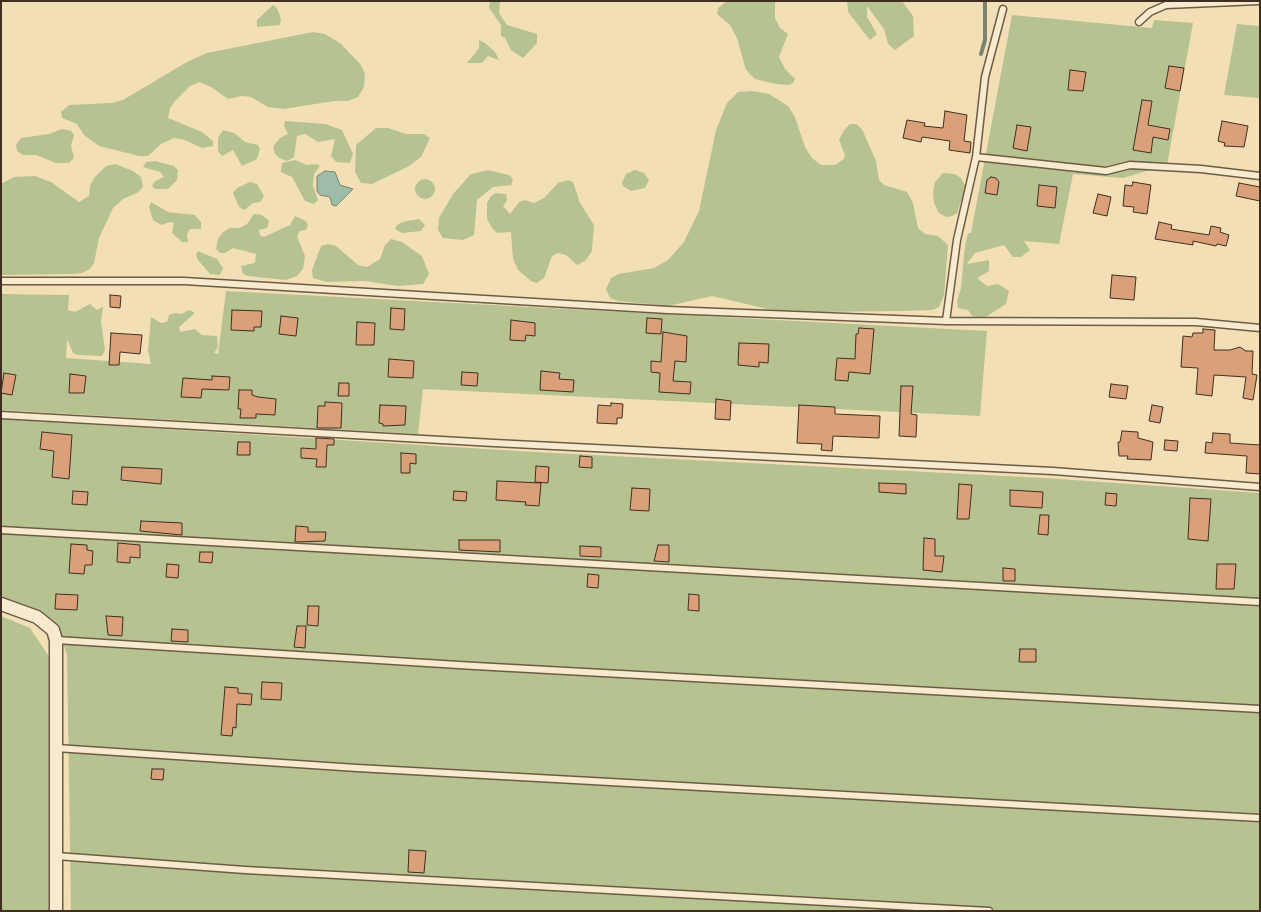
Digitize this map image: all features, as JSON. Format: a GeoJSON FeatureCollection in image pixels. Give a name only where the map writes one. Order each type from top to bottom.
{"type":"FeatureCollection","features":[{"type":"Feature","properties":{"kind":"street"},"geometry":{"type":"LineString","coordinates":[[1,604],[37,617],[52,630],[56,640],[56,911]]}},
{"type":"Feature","properties":{"kind":"lane"},"geometry":{"type":"LineString","coordinates":[[1139,22],[1150,12],[1166,5],[1259,1]]}},
{"type":"Feature","properties":{"kind":"lane"},"geometry":{"type":"LineString","coordinates":[[946,322],[957,240],[976,157],[985,77],[1003,9]]}},
{"type":"Feature","properties":{"kind":"lane"},"geometry":{"type":"LineString","coordinates":[[976,157],[1106,171],[1130,165],[1201,169],[1260,176]]}},
{"type":"Feature","properties":{"kind":"lane"},"geometry":{"type":"LineString","coordinates":[[1,281],[184,282],[668,310],[946,322],[1196,322],[1260,328]]}},
{"type":"Feature","properties":{"kind":"lane"},"geometry":{"type":"LineString","coordinates":[[1,415],[494,444],[1053,472],[1260,487]]}},
{"type":"Feature","properties":{"kind":"lane"},"geometry":{"type":"LineString","coordinates":[[1,530],[1260,602]]}},
{"type":"Feature","properties":{"kind":"lane"},"geometry":{"type":"LineString","coordinates":[[56,640],[474,666],[1260,709]]}},
{"type":"Feature","properties":{"kind":"lane"},"geometry":{"type":"LineString","coordinates":[[55,748],[367,768],[1260,818]]}},
{"type":"Feature","properties":{"kind":"lane"},"geometry":{"type":"LineString","coordinates":[[56,856],[244,870],[990,911]]}},
{"type":"Feature","properties":{"kind":"shaded area"},"geometry":{"type":"Polygon","coordinates":[[[490,1],[500,1],[499,13],[507,25],[537,34],[537,43],[523,58],[511,50],[505,38],[501,36],[501,25],[489,8],[490,1]]]}},
{"type":"Feature","properties":{"kind":"shaded area"},"geometry":{"type":"Polygon","coordinates":[[[727,1],[775,1],[775,18],[780,28],[788,34],[779,57],[785,69],[795,79],[793,83],[789,85],[776,84],[755,79],[746,70],[737,38],[730,25],[717,14],[718,8],[727,1]]]}},
{"type":"Feature","properties":{"kind":"shaded area"},"geometry":{"type":"Polygon","coordinates":[[[847,1],[902,1],[913,16],[914,36],[895,50],[888,44],[884,29],[867,6],[867,17],[877,34],[870,40],[848,12],[847,1]]]}},
{"type":"Feature","properties":{"kind":"shaded area"},"geometry":{"type":"Polygon","coordinates":[[[273,5],[277,8],[281,19],[280,25],[257,27],[257,20],[273,5]]]}},
{"type":"Feature","properties":{"kind":"shaded area"},"geometry":{"type":"Polygon","coordinates":[[[1012,15],[1152,28],[1154,20],[1193,23],[1167,165],[1123,178],[1073,174],[1059,244],[1024,241],[1030,250],[1021,257],[1013,257],[1004,245],[975,253],[967,264],[989,260],[989,271],[977,278],[987,286],[998,284],[1009,291],[1006,304],[984,318],[972,316],[968,310],[958,308],[957,301],[961,288],[965,245],[968,233],[971,233],[1012,15]]]}},
{"type":"Feature","properties":{"kind":"shaded area"},"geometry":{"type":"Polygon","coordinates":[[[1237,24],[1260,26],[1260,98],[1224,95],[1237,24]]]}},
{"type":"Feature","properties":{"kind":"shaded area"},"geometry":{"type":"Polygon","coordinates":[[[313,32],[325,34],[341,44],[361,65],[365,74],[364,87],[358,97],[348,101],[334,101],[284,109],[268,107],[251,97],[242,96],[228,99],[213,88],[200,82],[190,86],[176,100],[170,108],[168,118],[202,132],[213,141],[213,146],[202,148],[185,140],[174,138],[161,144],[148,156],[139,156],[99,146],[84,135],[77,124],[62,118],[61,112],[69,105],[111,103],[123,100],[187,62],[207,53],[313,32]]]}},
{"type":"Feature","properties":{"kind":"shaded area"},"geometry":{"type":"Polygon","coordinates":[[[479,40],[495,52],[499,60],[488,56],[482,63],[467,63],[479,48],[479,40]]]}},
{"type":"Feature","properties":{"kind":"shaded area"},"geometry":{"type":"Polygon","coordinates":[[[752,91],[769,94],[788,106],[795,117],[805,147],[812,158],[821,165],[835,165],[844,159],[845,155],[839,140],[844,130],[850,124],[856,124],[862,129],[876,161],[879,180],[884,185],[907,192],[913,203],[918,228],[925,234],[938,236],[948,245],[944,295],[939,307],[932,310],[902,311],[776,311],[712,296],[668,306],[618,301],[610,298],[606,289],[611,278],[619,274],[654,268],[668,260],[684,242],[699,211],[716,130],[727,103],[738,92],[752,91]]]}},
{"type":"Feature","properties":{"kind":"shaded area"},"geometry":{"type":"Polygon","coordinates":[[[285,121],[325,124],[342,130],[353,154],[350,163],[336,162],[331,156],[335,139],[318,142],[305,134],[297,136],[294,157],[287,161],[279,158],[275,154],[273,147],[280,138],[288,134],[284,126],[285,121]]]}},
{"type":"Feature","properties":{"kind":"shaded area"},"geometry":{"type":"Polygon","coordinates":[[[376,128],[388,128],[406,134],[424,134],[430,138],[421,157],[409,166],[372,184],[361,183],[355,172],[356,145],[376,128]]]}},
{"type":"Feature","properties":{"kind":"shaded area"},"geometry":{"type":"Polygon","coordinates":[[[62,129],[71,131],[74,135],[71,145],[74,158],[69,163],[56,163],[36,155],[23,155],[17,151],[16,145],[21,138],[49,134],[62,129]]]}},
{"type":"Feature","properties":{"kind":"shaded area"},"geometry":{"type":"Polygon","coordinates":[[[223,130],[234,133],[245,142],[258,145],[260,149],[257,159],[242,166],[233,150],[222,156],[218,151],[218,138],[223,130]]]}},
{"type":"Feature","properties":{"kind":"shaded area"},"geometry":{"type":"Polygon","coordinates":[[[295,160],[307,165],[317,164],[320,166],[314,174],[313,186],[318,200],[314,204],[305,201],[292,177],[281,172],[282,163],[295,160]]]}},
{"type":"Feature","properties":{"kind":"shaded area"},"geometry":{"type":"Polygon","coordinates":[[[155,161],[174,166],[178,170],[177,180],[168,189],[155,189],[152,186],[155,181],[164,177],[160,172],[143,167],[146,162],[155,161]]]}},
{"type":"Feature","properties":{"kind":"shaded area"},"geometry":{"type":"Polygon","coordinates":[[[115,164],[133,171],[141,177],[143,187],[137,193],[123,199],[113,208],[99,238],[94,263],[90,269],[82,273],[72,274],[1,275],[1,184],[14,177],[35,176],[51,182],[79,202],[89,196],[90,186],[94,178],[106,166],[115,164]]]}},
{"type":"Feature","properties":{"kind":"shaded area"},"geometry":{"type":"Polygon","coordinates":[[[488,170],[509,175],[513,179],[511,185],[493,187],[477,200],[474,235],[463,240],[443,238],[438,230],[439,218],[453,194],[471,174],[488,170]]]}},
{"type":"Feature","properties":{"kind":"shaded area"},"geometry":{"type":"Polygon","coordinates":[[[635,170],[644,173],[649,180],[645,188],[631,191],[623,186],[622,183],[626,174],[635,170]]]}},
{"type":"Feature","properties":{"kind":"shaded area"},"geometry":{"type":"Polygon","coordinates":[[[325,171],[335,172],[340,185],[353,189],[336,206],[332,205],[330,197],[320,195],[317,191],[317,176],[325,171]]]}},
{"type":"Feature","properties":{"kind":"shaded area"},"geometry":{"type":"Polygon","coordinates":[[[943,173],[955,174],[961,178],[966,187],[957,213],[946,217],[939,213],[934,203],[933,191],[935,182],[943,173]]]}},
{"type":"Feature","properties":{"kind":"shaded area"},"geometry":{"type":"Polygon","coordinates":[[[421,179],[429,179],[435,185],[435,193],[429,199],[421,199],[415,193],[415,185],[421,179]]]}},
{"type":"Feature","properties":{"kind":"shaded area"},"geometry":{"type":"Polygon","coordinates":[[[568,180],[573,182],[580,203],[594,225],[592,251],[585,261],[577,265],[566,255],[558,253],[552,256],[544,278],[537,283],[531,281],[518,270],[513,259],[511,232],[497,233],[492,228],[487,219],[487,203],[491,196],[496,193],[506,194],[507,200],[503,206],[510,214],[519,202],[525,200],[534,203],[544,198],[558,183],[568,180]]]}},
{"type":"Feature","properties":{"kind":"shaded area"},"geometry":{"type":"Polygon","coordinates":[[[250,182],[257,184],[264,196],[260,202],[253,203],[244,210],[239,207],[233,193],[237,188],[250,182]]]}},
{"type":"Feature","properties":{"kind":"shaded area"},"geometry":{"type":"Polygon","coordinates":[[[151,202],[168,212],[195,215],[201,222],[201,229],[190,229],[187,234],[188,242],[182,242],[172,233],[174,223],[170,222],[161,225],[153,220],[149,207],[151,202]]]}},
{"type":"Feature","properties":{"kind":"shaded area"},"geometry":{"type":"Polygon","coordinates":[[[254,214],[262,215],[269,221],[267,228],[259,230],[260,235],[264,237],[290,225],[295,216],[306,221],[308,225],[306,230],[300,231],[297,236],[305,256],[303,269],[297,276],[286,280],[248,276],[243,274],[241,266],[255,263],[256,254],[233,248],[225,253],[220,253],[216,249],[218,239],[223,232],[230,228],[240,228],[247,224],[254,214]]]}},
{"type":"Feature","properties":{"kind":"shaded area"},"geometry":{"type":"Polygon","coordinates":[[[419,219],[425,225],[421,231],[402,233],[395,229],[402,222],[419,219]]]}},
{"type":"Feature","properties":{"kind":"shaded area"},"geometry":{"type":"Polygon","coordinates":[[[391,239],[402,242],[422,256],[429,274],[423,284],[398,286],[365,281],[326,282],[313,278],[312,270],[321,246],[328,244],[336,246],[358,265],[367,267],[380,259],[385,245],[391,239]]]}},
{"type":"Feature","properties":{"kind":"shaded area"},"geometry":{"type":"Polygon","coordinates":[[[198,251],[217,259],[223,268],[220,275],[210,274],[198,260],[196,255],[198,251]]]}},
{"type":"Feature","properties":{"kind":"shaded area"},"geometry":{"type":"Polygon","coordinates":[[[226,291],[987,331],[980,416],[423,389],[418,434],[1,410],[1,294],[69,295],[68,310],[75,312],[90,304],[97,310],[103,307],[101,321],[105,350],[102,356],[77,355],[73,353],[67,339],[66,358],[151,364],[148,351],[151,317],[161,323],[167,322],[169,315],[174,313],[182,314],[189,310],[195,313],[179,327],[180,332],[195,329],[202,335],[217,336],[218,347],[214,353],[218,354],[226,291]]]}},
{"type":"Feature","properties":{"kind":"shaded area"},"geometry":{"type":"Polygon","coordinates":[[[1,419],[535,452],[1045,478],[1260,493],[1260,911],[71,911],[67,655],[59,631],[1,599],[1,419]]]}},
{"type":"Feature","properties":{"kind":"shaded area"},"geometry":{"type":"Polygon","coordinates":[[[1,616],[30,628],[50,658],[52,911],[1,911],[1,616]]]}},
{"type":"Feature","properties":{"kind":"building"},"geometry":{"type":"Polygon","coordinates":[[[1169,66],[1184,68],[1180,91],[1165,88],[1169,66]]]}},
{"type":"Feature","properties":{"kind":"building"},"geometry":{"type":"Polygon","coordinates":[[[1070,70],[1086,72],[1083,91],[1068,90],[1070,70]]]}},
{"type":"Feature","properties":{"kind":"building"},"geometry":{"type":"Polygon","coordinates":[[[1142,100],[1152,101],[1148,125],[1170,129],[1168,140],[1153,137],[1151,153],[1133,150],[1142,100]]]}},
{"type":"Feature","properties":{"kind":"building"},"geometry":{"type":"Polygon","coordinates":[[[945,111],[967,115],[964,141],[971,142],[970,153],[949,150],[950,141],[922,137],[921,142],[903,138],[907,120],[925,123],[924,126],[943,128],[945,111]]]}},
{"type":"Feature","properties":{"kind":"building"},"geometry":{"type":"Polygon","coordinates":[[[1222,121],[1248,126],[1244,147],[1224,146],[1225,143],[1218,141],[1222,121]]]}},
{"type":"Feature","properties":{"kind":"building"},"geometry":{"type":"Polygon","coordinates":[[[1017,125],[1031,127],[1027,151],[1013,148],[1017,125]]]}},
{"type":"Feature","properties":{"kind":"building"},"geometry":{"type":"Polygon","coordinates":[[[991,177],[996,178],[999,182],[997,195],[985,193],[987,180],[991,177]]]}},
{"type":"Feature","properties":{"kind":"building"},"geometry":{"type":"Polygon","coordinates":[[[1133,182],[1151,185],[1147,214],[1133,212],[1134,207],[1123,206],[1125,185],[1132,186],[1133,182]]]}},
{"type":"Feature","properties":{"kind":"building"},"geometry":{"type":"Polygon","coordinates":[[[1239,183],[1260,187],[1260,201],[1236,196],[1239,183]]]}},
{"type":"Feature","properties":{"kind":"building"},"geometry":{"type":"Polygon","coordinates":[[[1039,185],[1057,187],[1055,208],[1037,206],[1039,185]]]}},
{"type":"Feature","properties":{"kind":"building"},"geometry":{"type":"Polygon","coordinates":[[[1098,194],[1111,197],[1107,216],[1093,213],[1098,194]]]}},
{"type":"Feature","properties":{"kind":"building"},"geometry":{"type":"Polygon","coordinates":[[[1159,222],[1172,225],[1171,229],[1209,235],[1211,226],[1221,228],[1220,232],[1229,235],[1226,246],[1193,241],[1193,245],[1155,239],[1159,222]]]}},
{"type":"Feature","properties":{"kind":"building"},"geometry":{"type":"Polygon","coordinates":[[[1112,275],[1136,277],[1134,300],[1110,298],[1112,275]]]}},
{"type":"Feature","properties":{"kind":"building"},"geometry":{"type":"Polygon","coordinates":[[[110,295],[121,296],[120,308],[110,307],[110,295]]]}},
{"type":"Feature","properties":{"kind":"building"},"geometry":{"type":"Polygon","coordinates":[[[391,308],[405,309],[404,330],[390,329],[391,308]]]}},
{"type":"Feature","properties":{"kind":"building"},"geometry":{"type":"Polygon","coordinates":[[[232,310],[262,311],[261,327],[254,327],[254,331],[231,330],[232,310]]]}},
{"type":"Feature","properties":{"kind":"building"},"geometry":{"type":"Polygon","coordinates":[[[281,316],[298,318],[296,336],[279,334],[281,316]]]}},
{"type":"Feature","properties":{"kind":"building"},"geometry":{"type":"Polygon","coordinates":[[[647,318],[662,319],[661,334],[646,333],[647,318]]]}},
{"type":"Feature","properties":{"kind":"building"},"geometry":{"type":"Polygon","coordinates":[[[511,320],[535,323],[535,336],[526,335],[525,341],[510,340],[511,320]]]}},
{"type":"Feature","properties":{"kind":"building"},"geometry":{"type":"Polygon","coordinates":[[[357,322],[375,323],[374,345],[356,345],[357,322]]]}},
{"type":"Feature","properties":{"kind":"building"},"geometry":{"type":"Polygon","coordinates":[[[859,328],[874,329],[870,374],[849,372],[848,381],[835,380],[837,358],[855,359],[856,334],[858,334],[859,328]]]}},
{"type":"Feature","properties":{"kind":"building"},"geometry":{"type":"Polygon","coordinates":[[[1203,329],[1215,330],[1214,350],[1230,350],[1240,347],[1246,351],[1253,351],[1252,374],[1257,375],[1253,400],[1243,398],[1246,377],[1214,375],[1212,396],[1196,394],[1198,368],[1181,367],[1183,336],[1192,337],[1193,333],[1203,333],[1203,329]]]}},
{"type":"Feature","properties":{"kind":"building"},"geometry":{"type":"Polygon","coordinates":[[[663,332],[687,336],[686,362],[675,361],[673,381],[691,382],[690,394],[659,392],[660,373],[651,372],[651,361],[661,362],[663,332]]]}},
{"type":"Feature","properties":{"kind":"building"},"geometry":{"type":"Polygon","coordinates":[[[111,333],[142,335],[140,354],[120,352],[119,365],[109,365],[111,333]]]}},
{"type":"Feature","properties":{"kind":"building"},"geometry":{"type":"Polygon","coordinates":[[[739,343],[769,344],[768,363],[759,362],[759,367],[738,365],[739,343]]]}},
{"type":"Feature","properties":{"kind":"building"},"geometry":{"type":"Polygon","coordinates":[[[389,359],[414,361],[413,378],[388,377],[389,359]]]}},
{"type":"Feature","properties":{"kind":"building"},"geometry":{"type":"Polygon","coordinates":[[[541,371],[560,373],[559,379],[574,380],[573,392],[540,390],[541,371]]]}},
{"type":"Feature","properties":{"kind":"building"},"geometry":{"type":"Polygon","coordinates":[[[462,372],[478,373],[477,386],[461,385],[462,372]]]}},
{"type":"Feature","properties":{"kind":"building"},"geometry":{"type":"Polygon","coordinates":[[[4,373],[16,375],[12,395],[1,393],[4,373]]]}},
{"type":"Feature","properties":{"kind":"building"},"geometry":{"type":"Polygon","coordinates":[[[70,374],[86,376],[84,393],[69,393],[70,374]]]}},
{"type":"Feature","properties":{"kind":"building"},"geometry":{"type":"Polygon","coordinates":[[[212,376],[230,377],[229,390],[202,389],[201,398],[181,397],[183,378],[212,380],[212,376]]]}},
{"type":"Feature","properties":{"kind":"building"},"geometry":{"type":"Polygon","coordinates":[[[339,383],[349,383],[349,396],[338,396],[339,383]]]}},
{"type":"Feature","properties":{"kind":"building"},"geometry":{"type":"Polygon","coordinates":[[[1111,384],[1128,386],[1126,399],[1109,397],[1111,384]]]}},
{"type":"Feature","properties":{"kind":"building"},"geometry":{"type":"Polygon","coordinates":[[[901,386],[913,386],[911,414],[917,415],[916,437],[899,436],[901,386]]]}},
{"type":"Feature","properties":{"kind":"building"},"geometry":{"type":"Polygon","coordinates":[[[239,390],[252,390],[252,395],[276,399],[275,415],[256,414],[256,418],[240,418],[241,409],[238,409],[239,390]]]}},
{"type":"Feature","properties":{"kind":"building"},"geometry":{"type":"Polygon","coordinates":[[[716,399],[731,401],[730,420],[715,419],[716,399]]]}},
{"type":"Feature","properties":{"kind":"building"},"geometry":{"type":"Polygon","coordinates":[[[325,402],[342,403],[341,428],[317,428],[318,406],[325,406],[325,402]]]}},
{"type":"Feature","properties":{"kind":"building"},"geometry":{"type":"Polygon","coordinates":[[[611,403],[623,404],[622,418],[617,418],[617,424],[597,423],[598,405],[611,406],[611,403]]]}},
{"type":"Feature","properties":{"kind":"building"},"geometry":{"type":"Polygon","coordinates":[[[380,405],[406,406],[405,425],[383,426],[383,424],[379,423],[380,405]]]}},
{"type":"Feature","properties":{"kind":"building"},"geometry":{"type":"Polygon","coordinates":[[[799,405],[835,407],[835,414],[880,416],[879,438],[833,436],[832,451],[821,450],[822,444],[797,443],[799,405]]]}},
{"type":"Feature","properties":{"kind":"building"},"geometry":{"type":"Polygon","coordinates":[[[1152,405],[1163,407],[1160,423],[1149,421],[1152,405]]]}},
{"type":"Feature","properties":{"kind":"building"},"geometry":{"type":"Polygon","coordinates":[[[1122,431],[1138,432],[1138,438],[1153,442],[1151,460],[1127,459],[1128,456],[1119,456],[1118,442],[1120,442],[1122,431]]]}},
{"type":"Feature","properties":{"kind":"building"},"geometry":{"type":"Polygon","coordinates":[[[42,432],[72,435],[69,479],[52,477],[54,451],[40,449],[42,432]]]}},
{"type":"Feature","properties":{"kind":"building"},"geometry":{"type":"Polygon","coordinates":[[[1213,433],[1230,434],[1230,443],[1260,445],[1260,474],[1246,473],[1247,456],[1205,453],[1206,442],[1212,443],[1213,433]]]}},
{"type":"Feature","properties":{"kind":"building"},"geometry":{"type":"Polygon","coordinates":[[[316,438],[334,439],[334,445],[327,445],[326,467],[316,467],[317,459],[301,458],[301,448],[316,449],[316,438]]]}},
{"type":"Feature","properties":{"kind":"building"},"geometry":{"type":"Polygon","coordinates":[[[1165,440],[1178,441],[1177,451],[1164,450],[1165,440]]]}},
{"type":"Feature","properties":{"kind":"building"},"geometry":{"type":"Polygon","coordinates":[[[238,442],[250,442],[250,455],[237,455],[238,442]]]}},
{"type":"Feature","properties":{"kind":"building"},"geometry":{"type":"Polygon","coordinates":[[[401,453],[416,454],[416,464],[410,463],[410,473],[401,473],[401,453]]]}},
{"type":"Feature","properties":{"kind":"building"},"geometry":{"type":"Polygon","coordinates":[[[580,456],[592,457],[592,468],[579,467],[580,456]]]}},
{"type":"Feature","properties":{"kind":"building"},"geometry":{"type":"Polygon","coordinates":[[[536,466],[549,467],[548,483],[535,482],[536,466]]]}},
{"type":"Feature","properties":{"kind":"building"},"geometry":{"type":"Polygon","coordinates":[[[122,467],[162,469],[161,484],[121,480],[122,467]]]}},
{"type":"Feature","properties":{"kind":"building"},"geometry":{"type":"Polygon","coordinates":[[[497,481],[541,483],[539,506],[525,505],[526,502],[496,500],[497,481]]]}},
{"type":"Feature","properties":{"kind":"building"},"geometry":{"type":"Polygon","coordinates":[[[879,483],[906,484],[906,494],[879,492],[879,483]]]}},
{"type":"Feature","properties":{"kind":"building"},"geometry":{"type":"Polygon","coordinates":[[[959,484],[972,485],[969,519],[957,519],[959,484]]]}},
{"type":"Feature","properties":{"kind":"building"},"geometry":{"type":"Polygon","coordinates":[[[632,488],[650,489],[649,511],[630,510],[632,488]]]}},
{"type":"Feature","properties":{"kind":"building"},"geometry":{"type":"Polygon","coordinates":[[[1010,490],[1043,492],[1042,508],[1010,506],[1010,490]]]}},
{"type":"Feature","properties":{"kind":"building"},"geometry":{"type":"Polygon","coordinates":[[[73,491],[88,492],[87,505],[72,504],[73,491]]]}},
{"type":"Feature","properties":{"kind":"building"},"geometry":{"type":"Polygon","coordinates":[[[454,491],[467,492],[466,501],[453,500],[454,491]]]}},
{"type":"Feature","properties":{"kind":"building"},"geometry":{"type":"Polygon","coordinates":[[[1106,493],[1117,494],[1116,506],[1105,505],[1106,493]]]}},
{"type":"Feature","properties":{"kind":"building"},"geometry":{"type":"Polygon","coordinates":[[[1190,498],[1211,499],[1208,541],[1188,539],[1190,498]]]}},
{"type":"Feature","properties":{"kind":"building"},"geometry":{"type":"Polygon","coordinates":[[[1040,515],[1049,515],[1048,535],[1038,534],[1040,515]]]}},
{"type":"Feature","properties":{"kind":"building"},"geometry":{"type":"Polygon","coordinates":[[[141,521],[182,523],[182,535],[140,531],[141,521]]]}},
{"type":"Feature","properties":{"kind":"building"},"geometry":{"type":"Polygon","coordinates":[[[296,526],[308,527],[308,532],[326,532],[325,541],[295,542],[296,526]]]}},
{"type":"Feature","properties":{"kind":"building"},"geometry":{"type":"Polygon","coordinates":[[[924,538],[935,539],[935,556],[944,556],[942,572],[923,570],[924,538]]]}},
{"type":"Feature","properties":{"kind":"building"},"geometry":{"type":"Polygon","coordinates":[[[459,540],[500,540],[500,552],[459,550],[459,540]]]}},
{"type":"Feature","properties":{"kind":"building"},"geometry":{"type":"Polygon","coordinates":[[[118,543],[140,545],[140,558],[130,557],[130,563],[117,562],[118,543]]]}},
{"type":"Feature","properties":{"kind":"building"},"geometry":{"type":"Polygon","coordinates":[[[71,544],[87,545],[87,550],[93,551],[92,565],[85,565],[84,574],[69,573],[71,544]]]}},
{"type":"Feature","properties":{"kind":"building"},"geometry":{"type":"Polygon","coordinates":[[[658,545],[669,545],[669,562],[654,561],[658,545]]]}},
{"type":"Feature","properties":{"kind":"building"},"geometry":{"type":"Polygon","coordinates":[[[580,546],[601,547],[601,557],[580,556],[580,546]]]}},
{"type":"Feature","properties":{"kind":"building"},"geometry":{"type":"Polygon","coordinates":[[[200,552],[213,552],[212,563],[199,562],[200,552]]]}},
{"type":"Feature","properties":{"kind":"building"},"geometry":{"type":"Polygon","coordinates":[[[167,564],[179,565],[178,578],[166,577],[167,564]]]}},
{"type":"Feature","properties":{"kind":"building"},"geometry":{"type":"Polygon","coordinates":[[[1217,564],[1236,564],[1234,589],[1216,589],[1217,564]]]}},
{"type":"Feature","properties":{"kind":"building"},"geometry":{"type":"Polygon","coordinates":[[[1003,568],[1015,569],[1015,581],[1003,581],[1003,568]]]}},
{"type":"Feature","properties":{"kind":"building"},"geometry":{"type":"Polygon","coordinates":[[[588,574],[599,575],[598,588],[587,587],[588,574]]]}},
{"type":"Feature","properties":{"kind":"building"},"geometry":{"type":"Polygon","coordinates":[[[56,594],[78,595],[77,610],[55,609],[56,594]]]}},
{"type":"Feature","properties":{"kind":"building"},"geometry":{"type":"Polygon","coordinates":[[[689,594],[699,595],[699,611],[688,610],[689,594]]]}},
{"type":"Feature","properties":{"kind":"building"},"geometry":{"type":"Polygon","coordinates":[[[308,606],[319,606],[318,626],[307,625],[308,606]]]}},
{"type":"Feature","properties":{"kind":"building"},"geometry":{"type":"Polygon","coordinates":[[[106,616],[123,617],[122,636],[108,635],[106,616]]]}},
{"type":"Feature","properties":{"kind":"building"},"geometry":{"type":"Polygon","coordinates":[[[297,626],[306,626],[305,648],[294,647],[297,626]]]}},
{"type":"Feature","properties":{"kind":"building"},"geometry":{"type":"Polygon","coordinates":[[[172,629],[188,630],[188,642],[171,641],[172,629]]]}},
{"type":"Feature","properties":{"kind":"building"},"geometry":{"type":"Polygon","coordinates":[[[1020,649],[1036,649],[1036,662],[1019,662],[1020,649]]]}},
{"type":"Feature","properties":{"kind":"building"},"geometry":{"type":"Polygon","coordinates":[[[262,682],[282,683],[281,700],[261,699],[262,682]]]}},
{"type":"Feature","properties":{"kind":"building"},"geometry":{"type":"Polygon","coordinates":[[[225,687],[238,688],[238,693],[252,694],[251,705],[237,704],[236,728],[233,727],[232,736],[221,735],[225,687]]]}},
{"type":"Feature","properties":{"kind":"building"},"geometry":{"type":"Polygon","coordinates":[[[152,769],[164,769],[163,780],[151,779],[152,769]]]}},
{"type":"Feature","properties":{"kind":"building"},"geometry":{"type":"Polygon","coordinates":[[[409,850],[426,851],[424,873],[408,872],[409,850]]]}},
{"type":"Feature","properties":{"kind":"waterway"},"geometry":{"type":"LineString","coordinates":[[981,54],[985,40],[985,1]]}}]}
